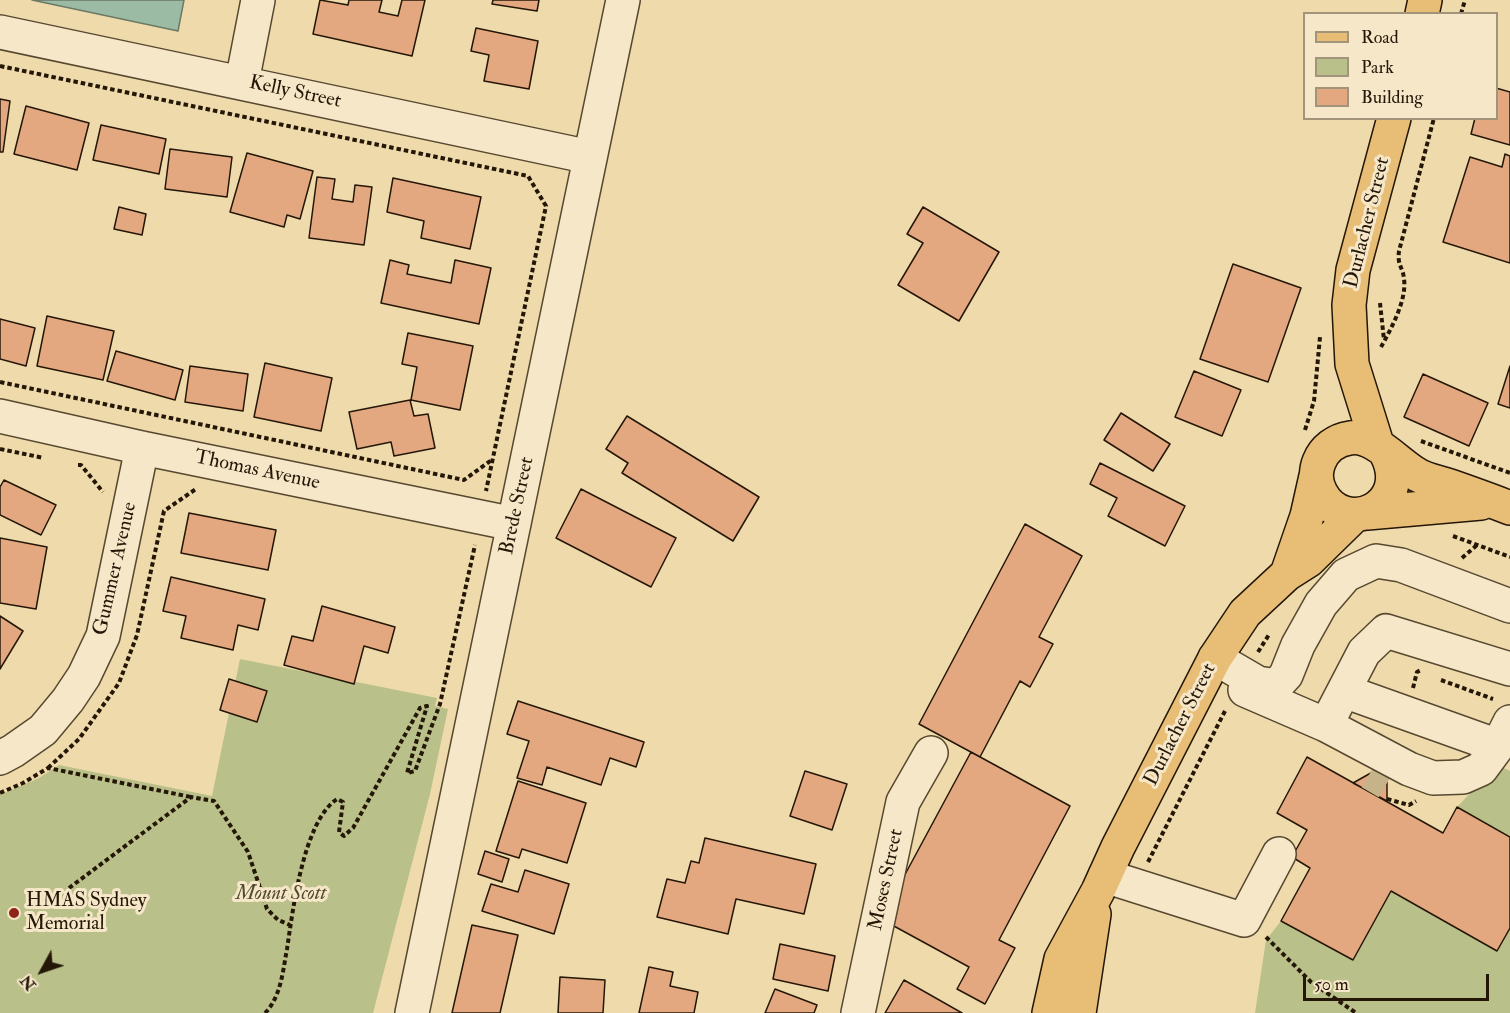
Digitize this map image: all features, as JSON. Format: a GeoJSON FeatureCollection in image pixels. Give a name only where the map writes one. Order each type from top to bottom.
{"type":"FeatureCollection","features":[{"type":"Feature","properties":{"kind":"main road","name":"Durlacher Street"},"geometry":{"type":"LineString","coordinates":[[1332,445],[1344,406],[1352,364],[1349,304],[1353,270],[1393,120]]}},
{"type":"Feature","properties":{"kind":"main road","name":"Durlacher Street"},"geometry":{"type":"LineString","coordinates":[[1352,364],[1381,449]]}},
{"type":"Feature","properties":{"kind":"main road"},"geometry":{"type":"LineString","coordinates":[[1354,437],[1366,439],[1418,476],[1503,505],[1361,514],[1343,513],[1328,503],[1318,488],[1316,476],[1318,464],[1323,453],[1342,439],[1354,437]]}},
{"type":"Feature","properties":{"kind":"main road"},"geometry":{"type":"LineString","coordinates":[[1361,514],[1378,507],[1392,488],[1393,470],[1381,449]]}},
{"type":"Feature","properties":{"kind":"main road","name":"Durlacher Street"},"geometry":{"type":"LineString","coordinates":[[1287,574],[1307,516],[1316,476]]}},
{"type":"Feature","properties":{"kind":"main road","name":"Durlacher Street"},"geometry":{"type":"LineString","coordinates":[[1049,1013],[1061,959],[1211,664],[1245,613],[1287,574],[1310,560],[1361,514]]}},
{"type":"Feature","properties":{"kind":"main road","name":"Durlacher Street"},"geometry":{"type":"LineString","coordinates":[[1079,1013],[1101,883]]}},
{"type":"Feature","properties":{"kind":"street"},"geometry":{"type":"LineString","coordinates":[[242,82],[258,0]]}},
{"type":"Feature","properties":{"kind":"street","name":"Brede Street"},"geometry":{"type":"LineString","coordinates":[[412,1013],[623,0]]}},
{"type":"Feature","properties":{"kind":"street","name":"Kelly Street"},"geometry":{"type":"LineString","coordinates":[[0,32],[590,157]]}},
{"type":"Feature","properties":{"kind":"street","name":"Thomas Avenue"},"geometry":{"type":"LineString","coordinates":[[0,416],[142,448],[514,524]]}},
{"type":"Feature","properties":{"kind":"street","name":"Gummer Avenue"},"geometry":{"type":"LineString","coordinates":[[0,758],[13,752],[43,730],[84,676],[103,636],[142,448]]}},
{"type":"Feature","properties":{"kind":"street"},"geometry":{"type":"LineString","coordinates":[[1211,664],[1258,683],[1276,686],[1286,675],[1298,645],[1321,604],[1346,574],[1377,561],[1401,566],[1510,606]]}},
{"type":"Feature","properties":{"kind":"street"},"geometry":{"type":"LineString","coordinates":[[1344,691],[1506,732],[1481,769],[1463,777],[1433,778],[1403,789],[1379,778],[1359,765],[1337,730],[1344,691],[1367,647],[1386,631],[1510,669]]}},
{"type":"Feature","properties":{"kind":"street"},"geometry":{"type":"LineString","coordinates":[[1211,664],[1237,687],[1337,730],[1409,769],[1433,778]]}},
{"type":"Feature","properties":{"kind":"street","name":"Moses Street"},"geometry":{"type":"LineString","coordinates":[[858,1013],[903,802],[931,753]]}},
{"type":"Feature","properties":{"kind":"street"},"geometry":{"type":"LineString","coordinates":[[1101,883],[1136,885],[1244,920],[1279,854]]}},
{"type":"Feature","properties":{"kind":"path"},"geometry":{"type":"LineString","coordinates":[[0,66],[528,176],[546,206],[485,497]]}},
{"type":"Feature","properties":{"kind":"path"},"geometry":{"type":"LineString","coordinates":[[1400,304],[1405,282],[1398,265],[1399,251],[1433,120]]}},
{"type":"Feature","properties":{"kind":"path"},"geometry":{"type":"LineString","coordinates":[[0,382],[464,480],[493,459]]}},
{"type":"Feature","properties":{"kind":"path"},"geometry":{"type":"LineString","coordinates":[[1434,446],[1510,472]]}},
{"type":"Feature","properties":{"kind":"path"},"geometry":{"type":"LineString","coordinates":[[0,449],[46,459]]}},
{"type":"Feature","properties":{"kind":"path"},"geometry":{"type":"LineString","coordinates":[[69,463],[81,465],[110,500]]}},
{"type":"Feature","properties":{"kind":"path"},"geometry":{"type":"LineString","coordinates":[[0,793],[24,783],[48,768],[79,739],[119,683],[137,635],[164,511],[196,489],[207,491]]}},
{"type":"Feature","properties":{"kind":"path"},"geometry":{"type":"LineString","coordinates":[[1444,533],[1510,557]]}},
{"type":"Feature","properties":{"kind":"path"},"geometry":{"type":"LineString","coordinates":[[266,1013],[282,981],[290,925],[306,849],[318,824],[331,803],[337,799],[344,802],[339,832],[344,836],[353,828],[420,708],[427,706],[407,773],[415,771],[440,704],[477,537]]}},
{"type":"Feature","properties":{"kind":"path"},"geometry":{"type":"LineString","coordinates":[[463,546],[474,548]]}},
{"type":"Feature","properties":{"kind":"path"},"geometry":{"type":"LineString","coordinates":[[1136,885],[1228,705]]}},
{"type":"Feature","properties":{"kind":"path"},"geometry":{"type":"LineString","coordinates":[[48,768],[214,801],[248,852],[267,909],[278,920],[290,925]]}},
{"type":"Feature","properties":{"kind":"path"},"geometry":{"type":"LineString","coordinates":[[69,888],[191,797]]}},
{"type":"Feature","properties":{"kind":"path"},"geometry":{"type":"LineString","coordinates":[[1268,938],[1311,982],[1356,1013]]}},
{"type":"Feature","properties":{"kind":"green space","name":"Mount Scott"},"geometry":{"type":"Polygon","coordinates":[[[240,659],[437,698],[435,706],[448,709],[430,794],[373,1013],[0,1013],[0,795],[39,778],[59,765],[212,796],[240,659]]]}},
{"type":"Feature","properties":{"kind":"green space"},"geometry":{"type":"Polygon","coordinates":[[[1497,765],[1510,771],[1510,837],[1457,807],[1497,765]]]}},
{"type":"Feature","properties":{"kind":"green space"},"geometry":{"type":"Polygon","coordinates":[[[1391,891],[1497,951],[1510,928],[1510,1013],[1255,1013],[1266,940],[1281,921],[1391,891]]]}},
{"type":"Feature","properties":{"kind":"shaded area"},"geometry":{"type":"Polygon","coordinates":[[[32,0],[184,0],[178,31],[32,0]]]}},
{"type":"Feature","properties":{"kind":"building"},"geometry":{"type":"Polygon","coordinates":[[[320,0],[348,5],[349,0],[382,0],[379,12],[398,16],[402,0],[425,0],[412,56],[313,34],[320,0]]]}},
{"type":"Feature","properties":{"kind":"building"},"geometry":{"type":"Polygon","coordinates":[[[493,0],[539,0],[537,11],[492,4],[493,0]]]}},
{"type":"Feature","properties":{"kind":"building"},"geometry":{"type":"Polygon","coordinates":[[[476,28],[538,41],[529,89],[484,81],[489,55],[471,51],[476,28]]]}},
{"type":"Feature","properties":{"kind":"building"},"geometry":{"type":"Polygon","coordinates":[[[1498,89],[1510,92],[1510,145],[1471,134],[1474,120],[1498,120],[1498,89]]]}},
{"type":"Feature","properties":{"kind":"building"},"geometry":{"type":"Polygon","coordinates":[[[0,99],[10,101],[3,152],[0,152],[0,99]]]}},
{"type":"Feature","properties":{"kind":"building"},"geometry":{"type":"Polygon","coordinates":[[[26,106],[89,123],[77,170],[14,154],[26,106]]]}},
{"type":"Feature","properties":{"kind":"building"},"geometry":{"type":"Polygon","coordinates":[[[101,125],[166,139],[159,174],[93,160],[101,125]]]}},
{"type":"Feature","properties":{"kind":"building"},"geometry":{"type":"Polygon","coordinates":[[[170,149],[232,157],[227,197],[165,189],[170,149]]]}},
{"type":"Feature","properties":{"kind":"building"},"geometry":{"type":"Polygon","coordinates":[[[247,153],[313,171],[300,219],[287,215],[284,227],[230,212],[247,153]]]}},
{"type":"Feature","properties":{"kind":"building"},"geometry":{"type":"Polygon","coordinates":[[[1505,154],[1510,156],[1510,263],[1443,242],[1470,157],[1502,167],[1505,154]]]}},
{"type":"Feature","properties":{"kind":"building"},"geometry":{"type":"Polygon","coordinates":[[[317,177],[335,179],[332,199],[353,202],[355,185],[372,187],[364,245],[309,238],[317,177]]]}},
{"type":"Feature","properties":{"kind":"building"},"geometry":{"type":"Polygon","coordinates":[[[393,178],[481,197],[470,249],[421,238],[424,221],[387,212],[393,178]]]}},
{"type":"Feature","properties":{"kind":"building"},"geometry":{"type":"Polygon","coordinates":[[[119,207],[146,214],[142,235],[114,229],[119,207]]]}},
{"type":"Feature","properties":{"kind":"building"},"geometry":{"type":"Polygon","coordinates":[[[923,207],[999,252],[959,321],[898,285],[923,243],[907,234],[923,207]]]}},
{"type":"Feature","properties":{"kind":"building"},"geometry":{"type":"Polygon","coordinates":[[[390,260],[409,265],[407,274],[451,283],[455,260],[491,268],[479,324],[381,303],[390,260]]]}},
{"type":"Feature","properties":{"kind":"building"},"geometry":{"type":"Polygon","coordinates":[[[1233,264],[1301,288],[1268,382],[1200,359],[1233,264]]]}},
{"type":"Feature","properties":{"kind":"building"},"geometry":{"type":"Polygon","coordinates":[[[47,316],[114,331],[103,380],[37,366],[47,316]]]}},
{"type":"Feature","properties":{"kind":"building"},"geometry":{"type":"Polygon","coordinates":[[[0,319],[35,328],[26,366],[0,359],[0,319]]]}},
{"type":"Feature","properties":{"kind":"building"},"geometry":{"type":"Polygon","coordinates":[[[408,333],[473,346],[460,410],[411,400],[417,367],[402,364],[408,333]]]}},
{"type":"Feature","properties":{"kind":"building"},"geometry":{"type":"Polygon","coordinates":[[[116,351],[183,370],[175,400],[107,381],[116,351]]]}},
{"type":"Feature","properties":{"kind":"building"},"geometry":{"type":"Polygon","coordinates":[[[265,363],[332,378],[321,431],[254,417],[265,363]]]}},
{"type":"Feature","properties":{"kind":"building"},"geometry":{"type":"Polygon","coordinates":[[[190,366],[248,374],[243,411],[185,402],[190,366]]]}},
{"type":"Feature","properties":{"kind":"building"},"geometry":{"type":"Polygon","coordinates":[[[1510,366],[1510,408],[1498,404],[1510,366]]]}},
{"type":"Feature","properties":{"kind":"building"},"geometry":{"type":"Polygon","coordinates":[[[1194,371],[1241,390],[1222,436],[1175,417],[1194,371]]]}},
{"type":"Feature","properties":{"kind":"building"},"geometry":{"type":"Polygon","coordinates":[[[1423,374],[1488,403],[1469,446],[1404,417],[1423,374]]]}},
{"type":"Feature","properties":{"kind":"building"},"geometry":{"type":"Polygon","coordinates":[[[410,400],[414,416],[428,414],[435,448],[394,456],[391,442],[357,449],[349,412],[410,400]]]}},
{"type":"Feature","properties":{"kind":"building"},"geometry":{"type":"Polygon","coordinates":[[[1121,413],[1170,444],[1153,471],[1104,440],[1121,413]]]}},
{"type":"Feature","properties":{"kind":"building"},"geometry":{"type":"Polygon","coordinates":[[[627,416],[759,497],[733,541],[622,473],[628,463],[606,449],[627,416]]]}},
{"type":"Feature","properties":{"kind":"building"},"geometry":{"type":"Polygon","coordinates":[[[1100,463],[1185,506],[1165,546],[1108,516],[1117,498],[1090,484],[1100,463]]]}},
{"type":"Feature","properties":{"kind":"building"},"geometry":{"type":"Polygon","coordinates":[[[4,480],[56,505],[41,535],[0,515],[0,487],[4,480]]]}},
{"type":"Feature","properties":{"kind":"building"},"geometry":{"type":"Polygon","coordinates":[[[581,489],[676,538],[651,587],[556,538],[581,489]]]}},
{"type":"Feature","properties":{"kind":"building"},"geometry":{"type":"Polygon","coordinates":[[[189,513],[276,530],[268,570],[181,553],[189,513]]]}},
{"type":"Feature","properties":{"kind":"building"},"geometry":{"type":"Polygon","coordinates":[[[1025,524],[1082,556],[1039,637],[1053,644],[1030,687],[1020,681],[980,757],[919,724],[1025,524]]]}},
{"type":"Feature","properties":{"kind":"building"},"geometry":{"type":"Polygon","coordinates":[[[0,538],[47,547],[36,609],[0,603],[0,538]]]}},
{"type":"Feature","properties":{"kind":"building"},"geometry":{"type":"Polygon","coordinates":[[[171,577],[265,599],[258,630],[238,625],[233,650],[181,638],[186,616],[163,611],[171,577]]]}},
{"type":"Feature","properties":{"kind":"building"},"geometry":{"type":"Polygon","coordinates":[[[322,606],[395,627],[388,653],[364,646],[354,684],[284,665],[292,636],[313,641],[322,606]]]}},
{"type":"Feature","properties":{"kind":"building"},"geometry":{"type":"Polygon","coordinates":[[[0,616],[23,631],[0,669],[0,616]]]}},
{"type":"Feature","properties":{"kind":"building"},"geometry":{"type":"Polygon","coordinates":[[[229,679],[267,691],[257,722],[220,710],[229,679]]]}},
{"type":"Feature","properties":{"kind":"building"},"geometry":{"type":"Polygon","coordinates":[[[518,701],[644,742],[636,767],[610,758],[601,785],[547,767],[542,785],[517,778],[529,741],[507,734],[518,701]]]}},
{"type":"Feature","properties":{"kind":"building"},"geometry":{"type":"Polygon","coordinates":[[[971,752],[1070,806],[999,940],[1015,948],[985,1004],[957,989],[969,967],[881,919],[971,752]]]}},
{"type":"Feature","properties":{"kind":"building"},"geometry":{"type":"Polygon","coordinates":[[[1307,757],[1443,833],[1457,807],[1510,837],[1510,928],[1497,951],[1391,891],[1353,960],[1281,921],[1310,868],[1292,857],[1307,830],[1277,813],[1307,757]]]}},
{"type":"Feature","properties":{"kind":"building"},"geometry":{"type":"Polygon","coordinates":[[[1385,765],[1387,801],[1353,783],[1385,765]]]}},
{"type":"Feature","properties":{"kind":"building"},"geometry":{"type":"Polygon","coordinates":[[[805,771],[847,784],[832,830],[790,816],[805,771]]]}},
{"type":"Feature","properties":{"kind":"building"},"geometry":{"type":"Polygon","coordinates":[[[518,781],[586,803],[567,863],[522,849],[519,858],[496,851],[518,781]]]}},
{"type":"Feature","properties":{"kind":"building"},"geometry":{"type":"Polygon","coordinates":[[[705,838],[816,864],[804,914],[736,899],[728,934],[657,917],[667,879],[685,883],[691,861],[699,863],[705,838]]]}},
{"type":"Feature","properties":{"kind":"building"},"geometry":{"type":"Polygon","coordinates":[[[485,851],[509,859],[502,882],[478,874],[485,851]]]}},
{"type":"Feature","properties":{"kind":"building"},"geometry":{"type":"Polygon","coordinates":[[[525,870],[569,884],[554,934],[482,911],[491,884],[518,892],[525,870]]]}},
{"type":"Feature","properties":{"kind":"building"},"geometry":{"type":"Polygon","coordinates":[[[472,925],[518,935],[500,1013],[452,1013],[472,925]]]}},
{"type":"Feature","properties":{"kind":"building"},"geometry":{"type":"Polygon","coordinates":[[[780,944],[835,956],[828,991],[773,979],[780,944]]]}},
{"type":"Feature","properties":{"kind":"building"},"geometry":{"type":"Polygon","coordinates":[[[649,967],[673,972],[670,986],[698,992],[694,1013],[639,1013],[649,967]]]}},
{"type":"Feature","properties":{"kind":"building"},"geometry":{"type":"Polygon","coordinates":[[[560,977],[605,980],[603,1013],[558,1013],[560,977]]]}},
{"type":"Feature","properties":{"kind":"building"},"geometry":{"type":"Polygon","coordinates":[[[904,980],[962,1013],[885,1013],[904,980]]]}},
{"type":"Feature","properties":{"kind":"building"},"geometry":{"type":"Polygon","coordinates":[[[775,989],[817,1005],[814,1013],[765,1013],[775,989]]]}},
{"type":"Feature","properties":{"kind":"tunnel"},"geometry":{"type":"LineString","coordinates":[[1370,773],[1387,783]]}},
{"type":"Feature","properties":{"kind":"place","name":"HMAS Sydney Memorial"},"geometry":{"type":"Point","coordinates":[14,913]}}]}
